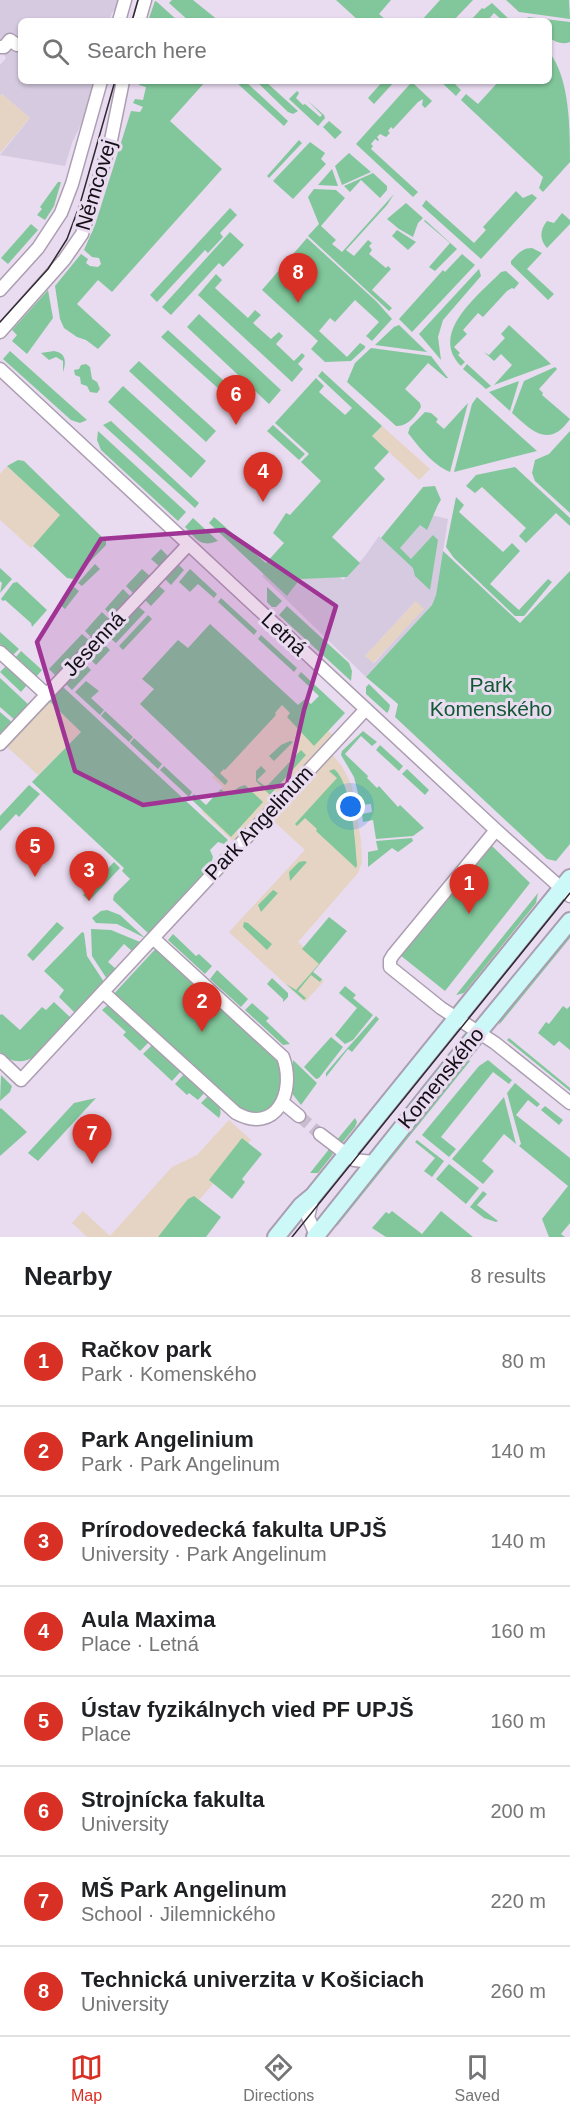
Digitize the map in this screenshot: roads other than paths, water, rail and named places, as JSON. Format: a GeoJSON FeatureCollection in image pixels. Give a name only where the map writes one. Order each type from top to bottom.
{"type":"FeatureCollection","features":[{"type":"Feature","properties":{"kind":"street"},"geometry":{"type":"LineString","coordinates":[[120,18],[125,0]]}},
{"type":"Feature","properties":{"kind":"street"},"geometry":{"type":"LineString","coordinates":[[140,18],[145,0]]}},
{"type":"Feature","properties":{"kind":"street"},"geometry":{"type":"LineString","coordinates":[[0,47],[10,40],[17,45]]}},
{"type":"Feature","properties":{"kind":"street","name":"Němcovej"},"geometry":{"type":"LineString","coordinates":[[0,290],[38,248],[61,213],[72,184],[100,84]]}},
{"type":"Feature","properties":{"kind":"street","name":"Němcovej"},"geometry":{"type":"LineString","coordinates":[[0,332],[64,260],[82,234],[111,140],[122,84]]}},
{"type":"Feature","properties":{"kind":"street","name":"Letná"},"geometry":{"type":"LineString","coordinates":[[0,369],[496,830],[567,887]]}},
{"type":"Feature","properties":{"kind":"street","name":"Jesenná"},"geometry":{"type":"LineString","coordinates":[[0,744],[188,545]]}},
{"type":"Feature","properties":{"kind":"street"},"geometry":{"type":"LineString","coordinates":[[0,652],[46,695]]}},
{"type":"Feature","properties":{"kind":"street","name":"Park Angelinum"},"geometry":{"type":"LineString","coordinates":[[0,1060],[21,1080],[366,709]]}},
{"type":"Feature","properties":{"kind":"street","name":"Komenského"},"geometry":{"type":"LineString","coordinates":[[456,1018],[394,972],[389,964],[393,955],[496,830]]}},
{"type":"Feature","properties":{"kind":"street","name":"Komenského"},"geometry":{"type":"LineString","coordinates":[[276,1237],[301,1206],[313,1196],[456,1018],[567,887]]}},
{"type":"Feature","properties":{"kind":"street","name":"Komenského"},"geometry":{"type":"LineString","coordinates":[[316,1237],[373,1162],[570,921]]}},
{"type":"Feature","properties":{"kind":"street"},"geometry":{"type":"LineString","coordinates":[[103,992],[236,1113],[248,1118],[272,1113],[287,1093],[287,1068],[283,1057],[153,938]]}},
{"type":"Feature","properties":{"kind":"street"},"geometry":{"type":"LineString","coordinates":[[456,1018],[479,1032],[570,1103]]}},
{"type":"Feature","properties":{"kind":"street"},"geometry":{"type":"LineString","coordinates":[[282,1102],[299,1116]]}},
{"type":"Feature","properties":{"kind":"street"},"geometry":{"type":"LineString","coordinates":[[320,1134],[346,1155],[361,1162],[373,1162]]}},
{"type":"Feature","properties":{"kind":"street"},"geometry":{"type":"LineString","coordinates":[[313,1196],[308,1217],[316,1237]]}},
{"type":"Feature","properties":{"kind":"tunnel"},"geometry":{"type":"LineString","coordinates":[[299,1116],[320,1134]]}},
{"type":"Feature","properties":{"kind":"tram line"},"geometry":{"type":"LineString","coordinates":[[133,18],[138,0]]}},
{"type":"Feature","properties":{"kind":"tram line"},"geometry":{"type":"LineString","coordinates":[[0,322],[48,269],[67,239],[80,204],[114,84]]}},
{"type":"Feature","properties":{"kind":"tram line"},"geometry":{"type":"LineString","coordinates":[[292,1237],[570,893]]}},
{"type":"Feature","properties":{"kind":"place","name":"Technická univerzita v Košiciach"},"geometry":{"type":"Point","coordinates":[298,303]}},
{"type":"Feature","properties":{"kind":"place","name":"Strojnícka fakulta"},"geometry":{"type":"Point","coordinates":[236,425]}},
{"type":"Feature","properties":{"kind":"place","name":"Aula Maxima"},"geometry":{"type":"Point","coordinates":[263,502]}},
{"type":"Feature","properties":{"kind":"place","name":"Ústav fyzikálnych vied PF UPJŠ"},"geometry":{"type":"Point","coordinates":[35,877]}},
{"type":"Feature","properties":{"kind":"place","name":"Prírodovedecká fakulta UPJŠ"},"geometry":{"type":"Point","coordinates":[89,901]}},
{"type":"Feature","properties":{"kind":"place","name":"Račkov park"},"geometry":{"type":"Point","coordinates":[469,914]}},
{"type":"Feature","properties":{"kind":"place","name":"Park Angelinium"},"geometry":{"type":"Point","coordinates":[202,1032]}},
{"type":"Feature","properties":{"kind":"place","name":"MŠ Park Angelinum"},"geometry":{"type":"Point","coordinates":[92,1164]}},
{"type":"Feature","properties":{"kind":"park label","name":"Park Komenského"},"geometry":{"type":"Point","coordinates":[491,697]}}]}
